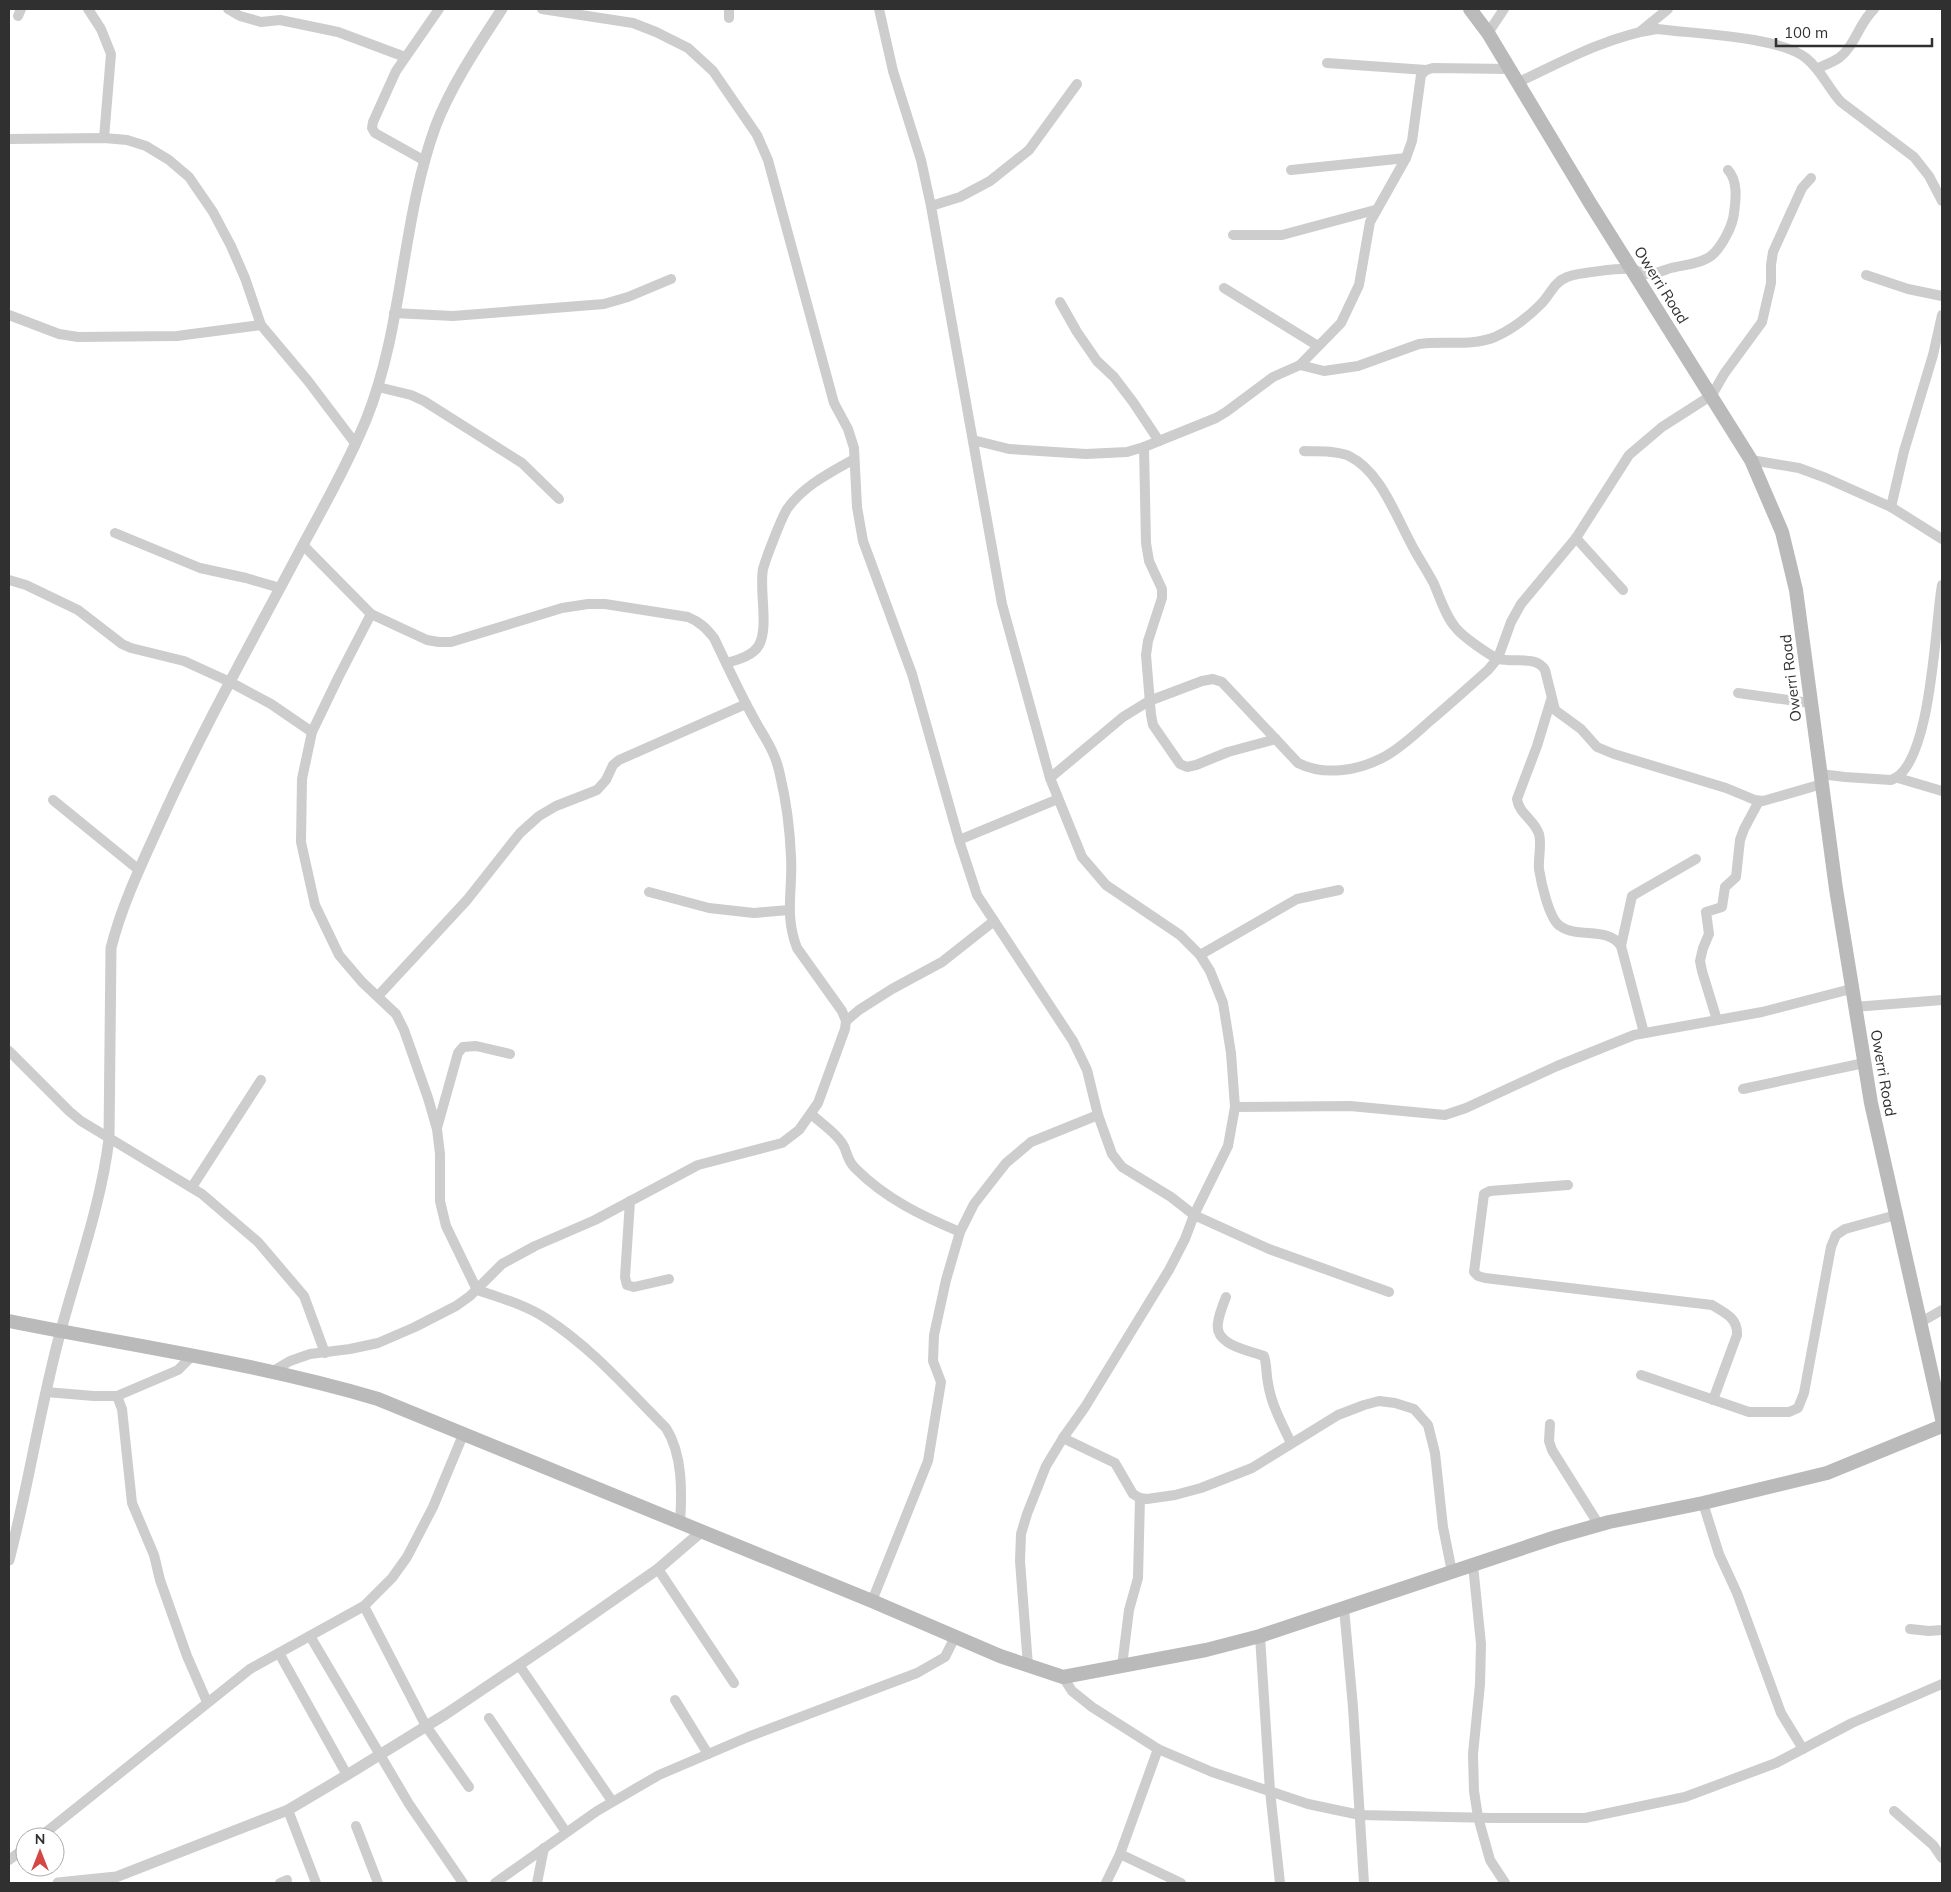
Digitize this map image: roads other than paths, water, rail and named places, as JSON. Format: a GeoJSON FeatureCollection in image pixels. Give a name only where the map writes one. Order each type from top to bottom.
{"type":"FeatureCollection","features":[{"type":"Feature","properties":{"kind":"main road","name":"Owerri Road"},"geometry":{"type":"LineString","coordinates":[[1470,9],[1488,33],[1517,83],[1712,396],[1750,460],[1782,532],[1790,558],[1800,618],[1810,703],[1851,989],[1864,1063],[1877,1130],[1941,1412]]}},
{"type":"Feature","properties":{"kind":"main road"},"geometry":{"type":"LineString","coordinates":[[9,1321],[272,1371],[378,1399],[872,1601],[955,1637],[1028,1666],[1063,1676],[1206,1650],[1260,1636],[1556,1537],[1599,1525],[1703,1503],[1827,1473],[1942,1426]]}},
{"type":"Feature","properties":{"kind":"street"},"geometry":{"type":"LineString","coordinates":[[88,9],[101,29],[111,54],[104,138]]}},
{"type":"Feature","properties":{"kind":"street"},"geometry":{"type":"LineString","coordinates":[[228,9],[240,16],[261,22],[280,20],[338,32],[364,40],[405,57]]}},
{"type":"Feature","properties":{"kind":"street"},"geometry":{"type":"LineString","coordinates":[[425,161],[375,133],[372,128],[372,122],[396,71],[439,9]]}},
{"type":"Feature","properties":{"kind":"street"},"geometry":{"type":"LineString","coordinates":[[9,1560],[61,1331],[104,1176],[109,1139],[112,948],[116,928],[139,870],[193,750],[303,545],[365,421],[378,387],[388,348],[425,161],[437,124],[451,92],[471,56],[502,9]]}},
{"type":"Feature","properties":{"kind":"street"},"geometry":{"type":"LineString","coordinates":[[542,9],[634,23],[688,48],[713,71],[757,135],[768,160],[834,403],[848,429],[854,448],[857,507],[863,541],[912,674],[959,840],[977,895],[1073,1041],[1086,1070],[1098,1115],[1112,1154],[1122,1167],[1170,1197],[1194,1215],[1269,1249],[1389,1292]]}},
{"type":"Feature","properties":{"kind":"street"},"geometry":{"type":"LineString","coordinates":[[879,9],[893,71],[921,160],[931,206],[1002,604],[1050,778],[1082,857],[1106,885],[1180,935],[1200,955],[1210,971],[1223,1003],[1231,1053],[1235,1107],[1228,1146],[1169,1270],[1085,1407],[1046,1466],[1027,1514],[1021,1534],[1020,1561],[1028,1666]]}},
{"type":"Feature","properties":{"kind":"street"},"geometry":{"type":"LineString","coordinates":[[1488,33],[1504,9]]}},
{"type":"Feature","properties":{"kind":"street"},"geometry":{"type":"LineString","coordinates":[[1640,32],[1668,9]]}},
{"type":"Feature","properties":{"kind":"street"},"geometry":{"type":"LineString","coordinates":[[1818,68],[1839,58],[1848,49],[1861,24],[1874,9]]}},
{"type":"Feature","properties":{"kind":"street"},"geometry":{"type":"LineString","coordinates":[[1517,83],[1604,43],[1657,29],[1759,41],[1792,48],[1818,68],[1828,82],[1832,93],[1842,102],[1914,157],[1929,176],[1942,200]]}},
{"type":"Feature","properties":{"kind":"street"},"geometry":{"type":"LineString","coordinates":[[1327,63],[1426,70],[1433,68],[1509,69]]}},
{"type":"Feature","properties":{"kind":"street"},"geometry":{"type":"LineString","coordinates":[[973,440],[1009,449],[1086,454],[1127,452],[1144,448],[1226,412],[1273,376],[1300,365],[1341,324],[1359,285],[1370,222],[1375,210],[1406,158],[1412,141],[1421,75],[1426,70]]}},
{"type":"Feature","properties":{"kind":"street"},"geometry":{"type":"LineString","coordinates":[[931,206],[960,197],[990,181],[1029,150],[1077,84]]}},
{"type":"Feature","properties":{"kind":"street"},"geometry":{"type":"LineString","coordinates":[[9,139],[104,138],[127,140],[146,146],[170,160],[189,177],[213,212],[246,278],[261,324],[278,347],[308,381],[355,443]]}},
{"type":"Feature","properties":{"kind":"street"},"geometry":{"type":"LineString","coordinates":[[1291,170],[1406,158]]}},
{"type":"Feature","properties":{"kind":"street"},"geometry":{"type":"LineString","coordinates":[[1300,365],[1324,371],[1358,366],[1430,342],[1455,344],[1495,337],[1514,326],[1542,303],[1550,290],[1566,277],[1584,273],[1632,269],[1643,274],[1652,274],[1694,263],[1711,256],[1726,237],[1734,215],[1734,176],[1728,170]]}},
{"type":"Feature","properties":{"kind":"street"},"geometry":{"type":"LineString","coordinates":[[1050,778],[1123,718],[1149,701],[1202,681],[1213,680],[1222,682],[1298,763],[1309,768],[1346,770],[1364,766],[1383,757],[1414,735],[1488,670],[1498,658],[1511,622],[1521,604],[1576,538],[1629,455],[1662,427],[1712,396],[1724,374],[1762,322],[1771,283],[1773,252],[1802,188],[1811,178]]}},
{"type":"Feature","properties":{"kind":"street"},"geometry":{"type":"LineString","coordinates":[[1233,235],[1282,235],[1375,210]]}},
{"type":"Feature","properties":{"kind":"street"},"geometry":{"type":"LineString","coordinates":[[1866,275],[1908,290],[1942,296]]}},
{"type":"Feature","properties":{"kind":"street"},"geometry":{"type":"LineString","coordinates":[[394,313],[453,316],[604,304],[628,298],[672,279]]}},
{"type":"Feature","properties":{"kind":"street"},"geometry":{"type":"LineString","coordinates":[[1224,288],[1318,346]]}},
{"type":"Feature","properties":{"kind":"street"},"geometry":{"type":"LineString","coordinates":[[1060,302],[1097,362],[1119,383],[1159,440]]}},
{"type":"Feature","properties":{"kind":"street"},"geometry":{"type":"LineString","coordinates":[[1892,507],[1904,451],[1934,354],[1942,314]]}},
{"type":"Feature","properties":{"kind":"street"},"geometry":{"type":"LineString","coordinates":[[9,315],[59,334],[78,337],[177,336],[261,324]]}},
{"type":"Feature","properties":{"kind":"street"},"geometry":{"type":"LineString","coordinates":[[378,387],[424,401],[522,463],[559,499]]}},
{"type":"Feature","properties":{"kind":"street"},"geometry":{"type":"LineString","coordinates":[[1144,448],[1146,543],[1149,560],[1162,590],[1162,598],[1148,641],[1146,655],[1149,701],[1153,724],[1180,764],[1187,767],[1228,752],[1276,739]]}},
{"type":"Feature","properties":{"kind":"street"},"geometry":{"type":"LineString","coordinates":[[1304,451],[1347,455],[1361,463],[1381,487],[1426,568],[1454,628],[1498,658],[1534,661],[1542,664],[1555,710],[1580,728],[1597,747],[1759,800],[1821,779],[1876,780],[1898,778],[1942,791]]}},
{"type":"Feature","properties":{"kind":"street"},"geometry":{"type":"LineString","coordinates":[[726,663],[752,652],[759,645],[763,625],[763,570],[787,509],[809,487],[854,459]]}},
{"type":"Feature","properties":{"kind":"street"},"geometry":{"type":"LineString","coordinates":[[1750,460],[1799,468],[1826,478],[1892,507],[1942,539]]}},
{"type":"Feature","properties":{"kind":"street"},"geometry":{"type":"LineString","coordinates":[[115,534],[200,568],[280,588]]}},
{"type":"Feature","properties":{"kind":"street"},"geometry":{"type":"LineString","coordinates":[[1576,538],[1623,590]]}},
{"type":"Feature","properties":{"kind":"street"},"geometry":{"type":"LineString","coordinates":[[272,1371],[290,1361],[310,1354],[350,1350],[378,1342],[456,1306],[476,1290],[502,1264],[514,1257],[595,1220],[698,1165],[782,1143],[799,1130],[818,1103],[845,1029],[846,1021],[842,1011],[797,948],[790,926],[792,858],[780,775],[773,749],[746,704],[714,638],[698,621],[688,617],[605,604],[588,604],[562,608],[451,642],[426,640],[371,614],[303,545]]}},
{"type":"Feature","properties":{"kind":"street"},"geometry":{"type":"LineString","coordinates":[[9,580],[26,585],[78,610],[122,644],[184,661],[230,682],[271,704],[312,732]]}},
{"type":"Feature","properties":{"kind":"street"},"geometry":{"type":"LineString","coordinates":[[1898,778],[1906,769],[1916,748],[1926,711],[1932,679],[1942,585]]}},
{"type":"Feature","properties":{"kind":"street"},"geometry":{"type":"LineString","coordinates":[[371,614],[312,732],[302,779],[301,842],[315,905],[338,955],[362,982],[396,1014],[404,1030],[437,1129],[440,1154],[440,1201],[446,1226],[476,1290],[516,1303],[546,1319],[585,1348],[666,1428],[672,1437],[676,1452],[682,1492],[680,1524]]}},
{"type":"Feature","properties":{"kind":"street"},"geometry":{"type":"LineString","coordinates":[[1738,693],[1810,703]]}},
{"type":"Feature","properties":{"kind":"street"},"geometry":{"type":"LineString","coordinates":[[1551,700],[1537,746],[1516,799],[1518,808],[1533,824],[1539,835],[1539,868],[1547,900],[1559,926],[1568,930],[1610,936],[1616,939],[1621,946],[1644,1033]]}},
{"type":"Feature","properties":{"kind":"street"},"geometry":{"type":"LineString","coordinates":[[378,996],[467,900],[520,833],[539,816],[556,806],[597,790],[606,780],[613,765],[619,760],[746,704]]}},
{"type":"Feature","properties":{"kind":"street"},"geometry":{"type":"LineString","coordinates":[[959,840],[1058,799]]}},
{"type":"Feature","properties":{"kind":"street"},"geometry":{"type":"LineString","coordinates":[[53,800],[139,870]]}},
{"type":"Feature","properties":{"kind":"street"},"geometry":{"type":"LineString","coordinates":[[1717,1020],[1700,961],[1709,934],[1706,912],[1722,907],[1725,886],[1736,878],[1740,840],[1759,800]]}},
{"type":"Feature","properties":{"kind":"street"},"geometry":{"type":"LineString","coordinates":[[1621,946],[1632,896],[1696,859]]}},
{"type":"Feature","properties":{"kind":"street"},"geometry":{"type":"LineString","coordinates":[[1200,955],[1297,899],[1339,890]]}},
{"type":"Feature","properties":{"kind":"street"},"geometry":{"type":"LineString","coordinates":[[648,892],[709,908],[754,913],[789,910]]}},
{"type":"Feature","properties":{"kind":"street"},"geometry":{"type":"LineString","coordinates":[[846,1021],[859,1010],[892,989],[942,962],[994,921]]}},
{"type":"Feature","properties":{"kind":"street"},"geometry":{"type":"LineString","coordinates":[[1235,1107],[1350,1106],[1445,1115],[1466,1108],[1557,1066],[1634,1035],[1762,1012],[1851,989]]}},
{"type":"Feature","properties":{"kind":"street"},"geometry":{"type":"LineString","coordinates":[[1854,1007],[1942,1000]]}},
{"type":"Feature","properties":{"kind":"street"},"geometry":{"type":"LineString","coordinates":[[437,1129],[458,1053],[463,1047],[476,1046],[510,1054]]}},
{"type":"Feature","properties":{"kind":"street"},"geometry":{"type":"LineString","coordinates":[[9,1051],[69,1111],[109,1139],[192,1187],[258,1242],[304,1296],[325,1353]]}},
{"type":"Feature","properties":{"kind":"street"},"geometry":{"type":"LineString","coordinates":[[1742,1088],[1864,1063]]}},
{"type":"Feature","properties":{"kind":"street"},"geometry":{"type":"LineString","coordinates":[[192,1187],[262,1080]]}},
{"type":"Feature","properties":{"kind":"street"},"geometry":{"type":"LineString","coordinates":[[811,1114],[841,1141],[846,1156],[855,1169],[902,1206],[960,1232]]}},
{"type":"Feature","properties":{"kind":"street"},"geometry":{"type":"LineString","coordinates":[[872,1601],[928,1461],[940,1382],[933,1361],[934,1335],[946,1280],[960,1232],[974,1204],[1006,1162],[1031,1142],[1098,1115]]}},
{"type":"Feature","properties":{"kind":"street"},"geometry":{"type":"LineString","coordinates":[[1568,1185],[1490,1191],[1484,1194],[1474,1272],[1478,1276],[1485,1278],[1712,1305],[1730,1316],[1738,1327],[1738,1335],[1713,1400]]}},
{"type":"Feature","properties":{"kind":"street"},"geometry":{"type":"LineString","coordinates":[[630,1201],[625,1269],[627,1285],[634,1286],[669,1279]]}},
{"type":"Feature","properties":{"kind":"street"},"geometry":{"type":"LineString","coordinates":[[1641,1375],[1749,1412],[1789,1412],[1798,1408],[1804,1393],[1831,1247],[1836,1235],[1845,1229],[1896,1215]]}},
{"type":"Feature","properties":{"kind":"street"},"geometry":{"type":"LineString","coordinates":[[1226,1297],[1217,1324],[1218,1335],[1223,1340],[1264,1356],[1267,1364],[1268,1384],[1291,1443]]}},
{"type":"Feature","properties":{"kind":"street"},"geometry":{"type":"LineString","coordinates":[[1921,1322],[1942,1310]]}},
{"type":"Feature","properties":{"kind":"street"},"geometry":{"type":"LineString","coordinates":[[46,1392],[117,1396],[178,1370],[193,1355]]}},
{"type":"Feature","properties":{"kind":"street"},"geometry":{"type":"LineString","coordinates":[[117,1396],[122,1409],[132,1503],[154,1556],[187,1656],[207,1702]]}},
{"type":"Feature","properties":{"kind":"street"},"geometry":{"type":"LineString","coordinates":[[1063,1438],[1115,1463],[1133,1494],[1140,1498],[1148,1499],[1175,1495],[1201,1488],[1252,1468],[1338,1415],[1364,1405],[1379,1401],[1395,1403],[1414,1409],[1428,1425],[1435,1453],[1443,1527],[1452,1572]]}},
{"type":"Feature","properties":{"kind":"street"},"geometry":{"type":"LineString","coordinates":[[1550,1424],[1549,1441],[1552,1450],[1599,1525]]}},
{"type":"Feature","properties":{"kind":"street"},"geometry":{"type":"LineString","coordinates":[[53,1827],[250,1668],[364,1606],[392,1578],[407,1556],[433,1507],[463,1435]]}},
{"type":"Feature","properties":{"kind":"street"},"geometry":{"type":"LineString","coordinates":[[1122,1666],[1129,1610],[1138,1578],[1140,1498]]}},
{"type":"Feature","properties":{"kind":"street"},"geometry":{"type":"LineString","coordinates":[[1703,1503],[1719,1554],[1737,1593],[1781,1713],[1803,1749]]}},
{"type":"Feature","properties":{"kind":"street"},"geometry":{"type":"LineString","coordinates":[[58,1883],[117,1880],[288,1810],[380,1755],[519,1665],[658,1569],[701,1532]]}},
{"type":"Feature","properties":{"kind":"street"},"geometry":{"type":"LineString","coordinates":[[1473,1565],[1481,1644],[1480,1684],[1474,1754],[1474,1791],[1478,1818],[1490,1860],[1505,1883]]}},
{"type":"Feature","properties":{"kind":"street"},"geometry":{"type":"LineString","coordinates":[[658,1569],[734,1683]]}},
{"type":"Feature","properties":{"kind":"street"},"geometry":{"type":"LineString","coordinates":[[364,1606],[426,1726],[469,1787]]}},
{"type":"Feature","properties":{"kind":"street"},"geometry":{"type":"LineString","coordinates":[[1344,1608],[1364,1883]]}},
{"type":"Feature","properties":{"kind":"street"},"geometry":{"type":"LineString","coordinates":[[1910,1629],[1942,1630]]}},
{"type":"Feature","properties":{"kind":"street"},"geometry":{"type":"LineString","coordinates":[[310,1636],[409,1804],[463,1883]]}},
{"type":"Feature","properties":{"kind":"street"},"geometry":{"type":"LineString","coordinates":[[1260,1636],[1270,1791],[1280,1883]]}},
{"type":"Feature","properties":{"kind":"street"},"geometry":{"type":"LineString","coordinates":[[496,1883],[612,1801],[659,1775],[918,1672],[945,1657],[955,1637]]}},
{"type":"Feature","properties":{"kind":"street"},"geometry":{"type":"LineString","coordinates":[[279,1653],[347,1775]]}},
{"type":"Feature","properties":{"kind":"street"},"geometry":{"type":"LineString","coordinates":[[519,1665],[612,1801]]}},
{"type":"Feature","properties":{"kind":"street"},"geometry":{"type":"LineString","coordinates":[[1063,1676],[1072,1691],[1092,1707],[1158,1749],[1212,1772],[1308,1804],[1360,1815],[1478,1818],[1585,1818],[1685,1797],[1776,1763],[1852,1723],[1942,1684]]}},
{"type":"Feature","properties":{"kind":"street"},"geometry":{"type":"LineString","coordinates":[[675,1700],[708,1754]]}},
{"type":"Feature","properties":{"kind":"street"},"geometry":{"type":"LineString","coordinates":[[489,1718],[566,1832]]}},
{"type":"Feature","properties":{"kind":"street"},"geometry":{"type":"LineString","coordinates":[[1106,1883],[1120,1854],[1158,1749]]}},
{"type":"Feature","properties":{"kind":"street"},"geometry":{"type":"LineString","coordinates":[[288,1810],[316,1883]]}},
{"type":"Feature","properties":{"kind":"street"},"geometry":{"type":"LineString","coordinates":[[1894,1811],[1933,1845],[1942,1858]]}},
{"type":"Feature","properties":{"kind":"street"},"geometry":{"type":"LineString","coordinates":[[356,1826],[378,1883]]}},
{"type":"Feature","properties":{"kind":"street"},"geometry":{"type":"LineString","coordinates":[[538,1883],[544,1848]]}},
{"type":"Feature","properties":{"kind":"street"},"geometry":{"type":"LineString","coordinates":[[1120,1854],[1181,1883]]}}]}
